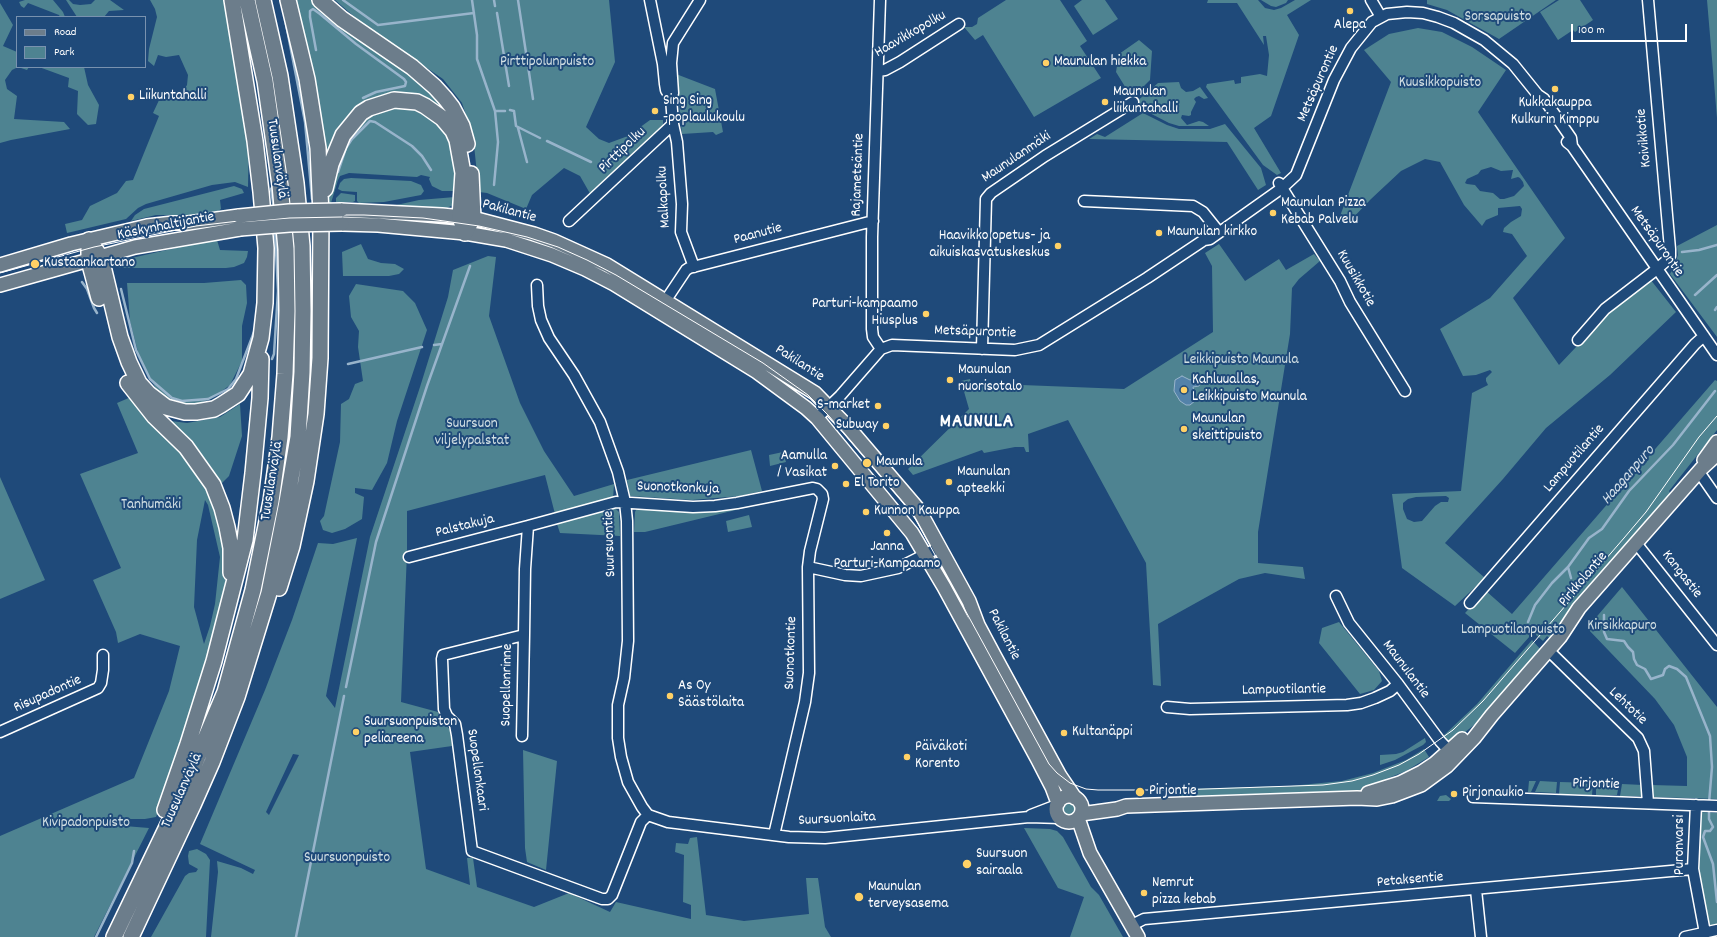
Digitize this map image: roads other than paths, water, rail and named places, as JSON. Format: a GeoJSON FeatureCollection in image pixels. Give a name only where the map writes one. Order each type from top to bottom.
{"type":"FeatureCollection","features":[{"type":"Feature","properties":{"kind":"highway"},"geometry":{"type":"LineString","coordinates":[[124,916],[130,888],[167,804],[188,744],[228,612],[244,540],[253,473],[260,398],[261,338],[265,303],[266,248],[261,192],[232,0]]}},
{"type":"Feature","properties":{"kind":"highway","name":"Tuusulanväylä"},"geometry":{"type":"LineString","coordinates":[[114,937],[177,806],[225,692],[253,590],[271,501],[280,437],[286,350],[286,249],[280,184],[267,96],[247,0]]}},
{"type":"Feature","properties":{"kind":"highway","name":"Tuusulanväylä"},"geometry":{"type":"LineString","coordinates":[[131,937],[212,762],[237,697],[269,593],[298,437],[302,372],[302,246],[296,183],[280,76],[263,0]]}},
{"type":"Feature","properties":{"kind":"highway"},"geometry":{"type":"LineString","coordinates":[[237,697],[262,643],[292,546],[306,482],[316,414],[320,358],[321,215],[318,148],[312,104],[302,54],[288,0]]}},
{"type":"Feature","properties":{"kind":"highway"},"geometry":{"type":"LineString","coordinates":[[320,0],[342,19],[412,67],[446,98],[462,126],[471,164],[465,233]]}},
{"type":"Feature","properties":{"kind":"highway"},"geometry":{"type":"LineString","coordinates":[[321,215],[329,169],[343,135],[353,122],[369,108],[394,100],[416,102],[425,106],[442,118],[453,131],[459,148],[467,218]]}},
{"type":"Feature","properties":{"kind":"highway"},"geometry":{"type":"LineString","coordinates":[[89,240],[128,362],[139,383],[149,394],[166,406],[185,412],[214,409],[238,394],[251,374],[261,338]]}},
{"type":"Feature","properties":{"kind":"highway"},"geometry":{"type":"LineString","coordinates":[[95,259],[111,340],[127,382],[154,416],[186,447],[213,485],[222,508],[231,548],[231,574],[228,612]]}},
{"type":"Feature","properties":{"kind":"main road","name":"Pakilantie"},"geometry":{"type":"LineString","coordinates":[[341,210],[467,218],[534,234],[607,264],[804,385],[829,407],[913,502],[970,601],[975,618],[987,642],[1078,808],[1090,853]]}},
{"type":"Feature","properties":{"kind":"main road","name":"Käskynhaltijantie"},"geometry":{"type":"LineString","coordinates":[[0,286],[135,247],[289,211],[341,210]]}},
{"type":"Feature","properties":{"kind":"main road","name":"Käskynhaltijantie"},"geometry":{"type":"LineString","coordinates":[[0,265],[89,240],[147,226],[173,223],[290,225],[342,224]]}},
{"type":"Feature","properties":{"kind":"main road","name":"Pakilantie"},"geometry":{"type":"LineString","coordinates":[[342,224],[378,225],[465,233],[506,240],[530,247],[569,262],[600,276],[757,372],[817,418],[904,521],[925,555],[1038,760],[1052,787],[1059,811],[1082,845],[1090,853],[1135,931]]}},
{"type":"Feature","properties":{"kind":"main road","name":"Pirkkolantie"},"geometry":{"type":"LineString","coordinates":[[1700,470],[1705,457],[1717,442]]}},
{"type":"Feature","properties":{"kind":"main road","name":"Pirkkolantie"},"geometry":{"type":"LineString","coordinates":[[1452,755],[1485,726],[1492,715],[1548,650],[1579,608],[1700,470],[1717,454]]}},
{"type":"Feature","properties":{"kind":"main road"},"geometry":{"type":"LineString","coordinates":[[1078,808],[1069,821],[1059,811],[1065,797],[1078,808],[1117,809],[1126,806],[1357,798],[1377,799],[1409,791],[1433,778],[1452,755]]}},
{"type":"Feature","properties":{"kind":"street"},"geometry":{"type":"LineString","coordinates":[[650,0],[663,64],[665,84],[671,98],[673,124]]}},
{"type":"Feature","properties":{"kind":"street"},"geometry":{"type":"LineString","coordinates":[[671,98],[673,93],[671,63],[673,43],[700,0]]}},
{"type":"Feature","properties":{"kind":"street","name":"Rajametsäntie"},"geometry":{"type":"LineString","coordinates":[[880,0],[873,221],[872,329],[873,336],[881,349]]}},
{"type":"Feature","properties":{"kind":"street"},"geometry":{"type":"LineString","coordinates":[[1371,0],[1381,17]]}},
{"type":"Feature","properties":{"kind":"street","name":"Koivikkotie"},"geometry":{"type":"LineString","coordinates":[[1578,340],[1605,309],[1657,269],[1670,256],[1648,0]]}},
{"type":"Feature","properties":{"kind":"street","name":"Metsäpurontie"},"geometry":{"type":"LineString","coordinates":[[881,349],[892,345],[1015,350],[1039,345],[1147,278],[1204,240],[1207,235],[1218,230],[1281,186],[1298,167],[1344,61],[1351,48],[1363,32],[1372,22],[1393,13],[1423,13],[1438,16],[1454,23],[1484,40],[1513,64],[1538,95],[1540,102],[1566,141],[1572,146],[1717,355]]}},
{"type":"Feature","properties":{"kind":"street","name":"Haavikkopolku"},"geometry":{"type":"LineString","coordinates":[[878,71],[885,70],[900,62],[959,24]]}},
{"type":"Feature","properties":{"kind":"street","name":"Maunulanmäki"},"geometry":{"type":"LineString","coordinates":[[982,349],[986,199],[991,193],[1045,156],[1133,102]]}},
{"type":"Feature","properties":{"kind":"street","name":"Pirttipolku"},"geometry":{"type":"LineString","coordinates":[[569,221],[673,124]]}},
{"type":"Feature","properties":{"kind":"street","name":"Malkapolku"},"geometry":{"type":"LineString","coordinates":[[673,124],[677,142],[682,204],[681,232],[694,267]]}},
{"type":"Feature","properties":{"kind":"street","name":"Kuusikkotie"},"geometry":{"type":"LineString","coordinates":[[1281,186],[1405,391]]}},
{"type":"Feature","properties":{"kind":"street"},"geometry":{"type":"LineString","coordinates":[[1084,201],[1193,206],[1203,211],[1218,230]]}},
{"type":"Feature","properties":{"kind":"street","name":"Paanutie"},"geometry":{"type":"LineString","coordinates":[[666,300],[686,270],[873,221]]}},
{"type":"Feature","properties":{"kind":"street","name":"Suursuontie"},"geometry":{"type":"LineString","coordinates":[[537,284],[538,306],[541,320],[549,338],[574,375],[600,422],[618,472],[625,502],[627,528],[628,641],[624,678],[618,706],[618,738],[621,758],[628,782],[648,815]]}},
{"type":"Feature","properties":{"kind":"street","name":"Lampuotilantie"},"geometry":{"type":"LineString","coordinates":[[1470,603],[1694,344],[1704,336]]}},
{"type":"Feature","properties":{"kind":"street"},"geometry":{"type":"LineString","coordinates":[[817,418],[829,407],[881,349]]}},
{"type":"Feature","properties":{"kind":"street"},"geometry":{"type":"LineString","coordinates":[[1700,470],[1717,498]]}},
{"type":"Feature","properties":{"kind":"street","name":"Suonotkonkuja"},"geometry":{"type":"LineString","coordinates":[[625,502],[704,507],[738,503],[813,488],[817,489],[822,494]]}},
{"type":"Feature","properties":{"kind":"street","name":"Suonotkontie"},"geometry":{"type":"LineString","coordinates":[[774,835],[805,702],[808,680],[808,567],[810,552],[823,499],[822,494]]}},
{"type":"Feature","properties":{"kind":"street"},"geometry":{"type":"LineString","coordinates":[[524,635],[525,569],[528,526],[616,502],[625,502]]}},
{"type":"Feature","properties":{"kind":"street","name":"Palstakuja"},"geometry":{"type":"LineString","coordinates":[[409,556],[528,526]]}},
{"type":"Feature","properties":{"kind":"street","name":"Kangastie"},"geometry":{"type":"LineString","coordinates":[[1636,543],[1717,645]]}},
{"type":"Feature","properties":{"kind":"street"},"geometry":{"type":"LineString","coordinates":[[808,567],[846,575],[861,576],[891,571],[940,547]]}},
{"type":"Feature","properties":{"kind":"street","name":"Maunulantie"},"geometry":{"type":"LineString","coordinates":[[1336,596],[1349,623],[1398,684],[1430,729],[1452,755]]}},
{"type":"Feature","properties":{"kind":"street","name":"Suopellonkaari"},"geometry":{"type":"LineString","coordinates":[[524,635],[443,655],[442,659],[444,709],[447,716],[455,724],[472,851],[602,899],[608,899],[610,898],[618,880],[641,822],[648,815]]}},
{"type":"Feature","properties":{"kind":"street","name":"Suopellonrinne"},"geometry":{"type":"LineString","coordinates":[[522,736],[524,635]]}},
{"type":"Feature","properties":{"kind":"street","name":"Lehtotie"},"geometry":{"type":"LineString","coordinates":[[1548,650],[1638,738],[1644,751],[1648,803]]}},
{"type":"Feature","properties":{"kind":"street","name":"Risupadontie"},"geometry":{"type":"LineString","coordinates":[[0,732],[98,688],[101,683],[103,670],[103,655]]}},
{"type":"Feature","properties":{"kind":"street","name":"Lampuotilantie"},"geometry":{"type":"LineString","coordinates":[[1167,706],[1190,709],[1347,705],[1361,703],[1375,698],[1390,691],[1398,684]]}},
{"type":"Feature","properties":{"kind":"street","name":"Pirjontie"},"geometry":{"type":"LineString","coordinates":[[1473,797],[1708,805]]}},
{"type":"Feature","properties":{"kind":"street","name":"Puronvarsi"},"geometry":{"type":"LineString","coordinates":[[1708,805],[1693,870],[1712,932]]}},
{"type":"Feature","properties":{"kind":"street","name":"Suursuonlaita"},"geometry":{"type":"LineString","coordinates":[[648,815],[668,822],[805,838],[845,837],[1029,817],[1034,813],[1059,811]]}},
{"type":"Feature","properties":{"kind":"street","name":"Petaksentie"},"geometry":{"type":"LineString","coordinates":[[1135,931],[1144,919],[1693,870]]}},
{"type":"Feature","properties":{"kind":"street"},"geometry":{"type":"LineString","coordinates":[[1476,890],[1481,937]]}},
{"type":"Feature","properties":{"kind":"street"},"geometry":{"type":"LineString","coordinates":[[1685,937],[1712,932]]}},
{"type":"Feature","properties":{"kind":"water","name":"Kahluuallas, Leikkipuisto Maunula"},"geometry":{"type":"Polygon","coordinates":[[[1182,376],[1190,380],[1197,377],[1201,381],[1199,386],[1193,387],[1196,400],[1190,405],[1186,405],[1180,401],[1174,391],[1175,380],[1182,376]]]}},
{"type":"Feature","properties":{"kind":"waterway"},"geometry":{"type":"LineString","coordinates":[[343,0],[378,25],[474,13]]}},
{"type":"Feature","properties":{"kind":"waterway"},"geometry":{"type":"LineString","coordinates":[[472,0],[477,35],[477,59],[495,111],[498,142],[494,185]]}},
{"type":"Feature","properties":{"kind":"waterway"},"geometry":{"type":"LineString","coordinates":[[494,0],[495,6]]}},
{"type":"Feature","properties":{"kind":"waterway"},"geometry":{"type":"LineString","coordinates":[[518,0],[533,99]]}},
{"type":"Feature","properties":{"kind":"waterway"},"geometry":{"type":"LineString","coordinates":[[316,50],[310,17],[310,11],[313,9],[406,82],[405,86],[376,92],[363,98]]}},
{"type":"Feature","properties":{"kind":"waterway"},"geometry":{"type":"LineString","coordinates":[[497,13],[509,86]]}},
{"type":"Feature","properties":{"kind":"waterway"},"geometry":{"type":"LineString","coordinates":[[286,24],[305,122],[312,199]]}},
{"type":"Feature","properties":{"kind":"waterway"},"geometry":{"type":"LineString","coordinates":[[510,110],[514,111],[516,126],[540,138]]}},
{"type":"Feature","properties":{"kind":"waterway"},"geometry":{"type":"LineString","coordinates":[[495,111],[505,111]]}},
{"type":"Feature","properties":{"kind":"waterway"},"geometry":{"type":"LineString","coordinates":[[338,172],[346,148],[352,139],[370,121],[375,122],[412,146],[422,156],[431,170]]}},
{"type":"Feature","properties":{"kind":"waterway"},"geometry":{"type":"LineString","coordinates":[[518,128],[527,162]]}},
{"type":"Feature","properties":{"kind":"waterway"},"geometry":{"type":"LineString","coordinates":[[547,141],[591,162]]}},
{"type":"Feature","properties":{"kind":"waterway"},"geometry":{"type":"LineString","coordinates":[[273,187],[271,189],[274,209]]}},
{"type":"Feature","properties":{"kind":"waterway"},"geometry":{"type":"LineString","coordinates":[[272,359],[274,354],[278,291],[275,230]]}},
{"type":"Feature","properties":{"kind":"waterway"},"geometry":{"type":"LineString","coordinates":[[1682,252],[1699,250],[1717,245]]}},
{"type":"Feature","properties":{"kind":"waterway"},"geometry":{"type":"LineString","coordinates":[[346,687],[376,542],[427,386],[470,266]]}},
{"type":"Feature","properties":{"kind":"waterway"},"geometry":{"type":"LineString","coordinates":[[1695,295],[1717,275]]}},
{"type":"Feature","properties":{"kind":"waterway"},"geometry":{"type":"LineString","coordinates":[[82,282],[87,289],[97,313]]}},
{"type":"Feature","properties":{"kind":"waterway"},"geometry":{"type":"LineString","coordinates":[[121,289],[136,350],[150,379],[172,398],[182,401],[208,399],[228,389],[236,379],[254,332]]}},
{"type":"Feature","properties":{"kind":"waterway"},"geometry":{"type":"LineString","coordinates":[[434,345],[442,344]]}},
{"type":"Feature","properties":{"kind":"waterway"},"geometry":{"type":"LineString","coordinates":[[348,364],[422,347]]}},
{"type":"Feature","properties":{"kind":"waterway","name":"Haaganpuro"},"geometry":{"type":"LineString","coordinates":[[1571,578],[1568,567],[1589,538],[1602,529],[1629,491],[1673,445],[1715,391]]}},
{"type":"Feature","properties":{"kind":"waterway"},"geometry":{"type":"LineString","coordinates":[[1528,622],[1535,605],[1552,583],[1568,567]]}},
{"type":"Feature","properties":{"kind":"waterway","name":"Haaganpuro"},"geometry":{"type":"LineString","coordinates":[[1604,615],[1604,632],[1607,639],[1624,641],[1633,652],[1637,665],[1645,669],[1651,679],[1663,675],[1665,669],[1669,666],[1677,669],[1686,677],[1710,736],[1712,767],[1709,803]]}},
{"type":"Feature","properties":{"kind":"waterway"},"geometry":{"type":"LineString","coordinates":[[296,937],[344,696]]}},
{"type":"Feature","properties":{"kind":"waterway","name":"Haaganpuro"},"geometry":{"type":"LineString","coordinates":[[1709,808],[1709,819],[1713,827],[1710,831],[1705,831],[1703,837],[1713,864],[1717,902]]}},
{"type":"Feature","properties":{"kind":"waterway"},"geometry":{"type":"LineString","coordinates":[[96,937],[132,863],[134,851]]}},
{"type":"Feature","properties":{"kind":"tram line"},"geometry":{"type":"LineString","coordinates":[[0,273],[94,247],[196,226],[273,217],[313,215],[364,215],[423,218],[479,226],[527,237],[558,247],[587,260],[616,275],[763,363],[808,395],[829,416],[901,500],[916,520],[1049,764],[1057,773],[1070,783],[1086,789],[1098,790],[1176,790],[1323,785],[1352,781],[1373,775],[1399,765],[1419,754],[1453,730],[1483,701],[1646,512],[1699,437],[1717,416]]}},
{"type":"Feature","properties":{"kind":"place","name":"Alepa"},"geometry":{"type":"Point","coordinates":[1350,11]}},
{"type":"Feature","properties":{"kind":"place","name":"Maunulan hiekka"},"geometry":{"type":"Point","coordinates":[1046,63]}},
{"type":"Feature","properties":{"kind":"place","name":"Kukkakauppa Kulkurin Kimppu"},"geometry":{"type":"Point","coordinates":[1555,89]}},
{"type":"Feature","properties":{"kind":"place","name":"Liikuntahalli"},"geometry":{"type":"Point","coordinates":[131,97]}},
{"type":"Feature","properties":{"kind":"place","name":"Maunulan liikuntahalli"},"geometry":{"type":"Point","coordinates":[1105,102]}},
{"type":"Feature","properties":{"kind":"place","name":"Sing Sing -poplaulukoulu"},"geometry":{"type":"Point","coordinates":[655,111]}},
{"type":"Feature","properties":{"kind":"place","name":"Maunulan Pizza Kebab Palvelu"},"geometry":{"type":"Point","coordinates":[1273,213]}},
{"type":"Feature","properties":{"kind":"place","name":"Maunulan kirkko"},"geometry":{"type":"Point","coordinates":[1159,233]}},
{"type":"Feature","properties":{"kind":"place","name":"Haavikko opetus- ja aikuiskasvatuskeskus"},"geometry":{"type":"Point","coordinates":[1058,246]}},
{"type":"Feature","properties":{"kind":"place","name":"Kustaankartano"},"geometry":{"type":"Point","coordinates":[35,264]}},
{"type":"Feature","properties":{"kind":"place","name":"Parturi-kampaamo Hiusplus"},"geometry":{"type":"Point","coordinates":[926,314]}},
{"type":"Feature","properties":{"kind":"place","name":"Maunulan nuorisotalo"},"geometry":{"type":"Point","coordinates":[950,380]}},
{"type":"Feature","properties":{"kind":"place","name":"Kahluuallas, Leikkipuisto Maunula"},"geometry":{"type":"Point","coordinates":[1184,390]}},
{"type":"Feature","properties":{"kind":"place","name":"S-market"},"geometry":{"type":"Point","coordinates":[878,406]}},
{"type":"Feature","properties":{"kind":"place","name":"Subway"},"geometry":{"type":"Point","coordinates":[886,426]}},
{"type":"Feature","properties":{"kind":"place","name":"Maunulan skeittipuisto"},"geometry":{"type":"Point","coordinates":[1184,429]}},
{"type":"Feature","properties":{"kind":"place","name":"Maunula"},"geometry":{"type":"Point","coordinates":[867,463]}},
{"type":"Feature","properties":{"kind":"place","name":"Aamulla / Vasikat"},"geometry":{"type":"Point","coordinates":[835,466]}},
{"type":"Feature","properties":{"kind":"place","name":"Maunulan apteekki"},"geometry":{"type":"Point","coordinates":[949,482]}},
{"type":"Feature","properties":{"kind":"place","name":"El Torito"},"geometry":{"type":"Point","coordinates":[846,484]}},
{"type":"Feature","properties":{"kind":"place","name":"Kunnon Kauppa"},"geometry":{"type":"Point","coordinates":[866,512]}},
{"type":"Feature","properties":{"kind":"place","name":"Janna Parturi-Kampaamo"},"geometry":{"type":"Point","coordinates":[887,533]}},
{"type":"Feature","properties":{"kind":"place","name":"As Oy Säästölaita"},"geometry":{"type":"Point","coordinates":[670,696]}},
{"type":"Feature","properties":{"kind":"place","name":"Suursuonpuiston peliareena"},"geometry":{"type":"Point","coordinates":[356,732]}},
{"type":"Feature","properties":{"kind":"place","name":"Kultanäppi"},"geometry":{"type":"Point","coordinates":[1064,733]}},
{"type":"Feature","properties":{"kind":"place","name":"Päiväkoti Korento"},"geometry":{"type":"Point","coordinates":[907,757]}},
{"type":"Feature","properties":{"kind":"place","name":"Pirjontie"},"geometry":{"type":"Point","coordinates":[1140,792]}},
{"type":"Feature","properties":{"kind":"place","name":"Pirjonaukio"},"geometry":{"type":"Point","coordinates":[1454,794]}},
{"type":"Feature","properties":{"kind":"place","name":"Suursuon sairaala"},"geometry":{"type":"Point","coordinates":[967,864]}},
{"type":"Feature","properties":{"kind":"place","name":"Nemrut pizza kebab"},"geometry":{"type":"Point","coordinates":[1144,893]}},
{"type":"Feature","properties":{"kind":"place","name":"Maunulan terveysasema"},"geometry":{"type":"Point","coordinates":[859,897]}},
{"type":"Feature","properties":{"kind":"district","name":"MAUNULA"},"geometry":{"type":"Point","coordinates":[977,423]}},
{"type":"Feature","properties":{"kind":"park label","name":"Sorsapuisto"},"geometry":{"type":"Point","coordinates":[1498,18]}},
{"type":"Feature","properties":{"kind":"park label","name":"Pirttipolunpuisto"},"geometry":{"type":"Point","coordinates":[547,63]}},
{"type":"Feature","properties":{"kind":"park label","name":"Kuusikkopuisto"},"geometry":{"type":"Point","coordinates":[1440,84]}},
{"type":"Feature","properties":{"kind":"park label","name":"Leikkipuisto Maunula"},"geometry":{"type":"Point","coordinates":[1241,361]}},
{"type":"Feature","properties":{"kind":"park label","name":"Suursuon viljelypalstat"},"geometry":{"type":"Point","coordinates":[472,434]}},
{"type":"Feature","properties":{"kind":"park label","name":"Tanhumäki"},"geometry":{"type":"Point","coordinates":[151,506]}},
{"type":"Feature","properties":{"kind":"park label","name":"Kirsikkapuro"},"geometry":{"type":"Point","coordinates":[1622,627]}},
{"type":"Feature","properties":{"kind":"park label","name":"Lampuotilanpuisto"},"geometry":{"type":"Point","coordinates":[1513,631]}},
{"type":"Feature","properties":{"kind":"park label","name":"Kivipadonpuisto"},"geometry":{"type":"Point","coordinates":[86,824]}},
{"type":"Feature","properties":{"kind":"park label","name":"Suursuonpuisto"},"geometry":{"type":"Point","coordinates":[347,859]}}]}
